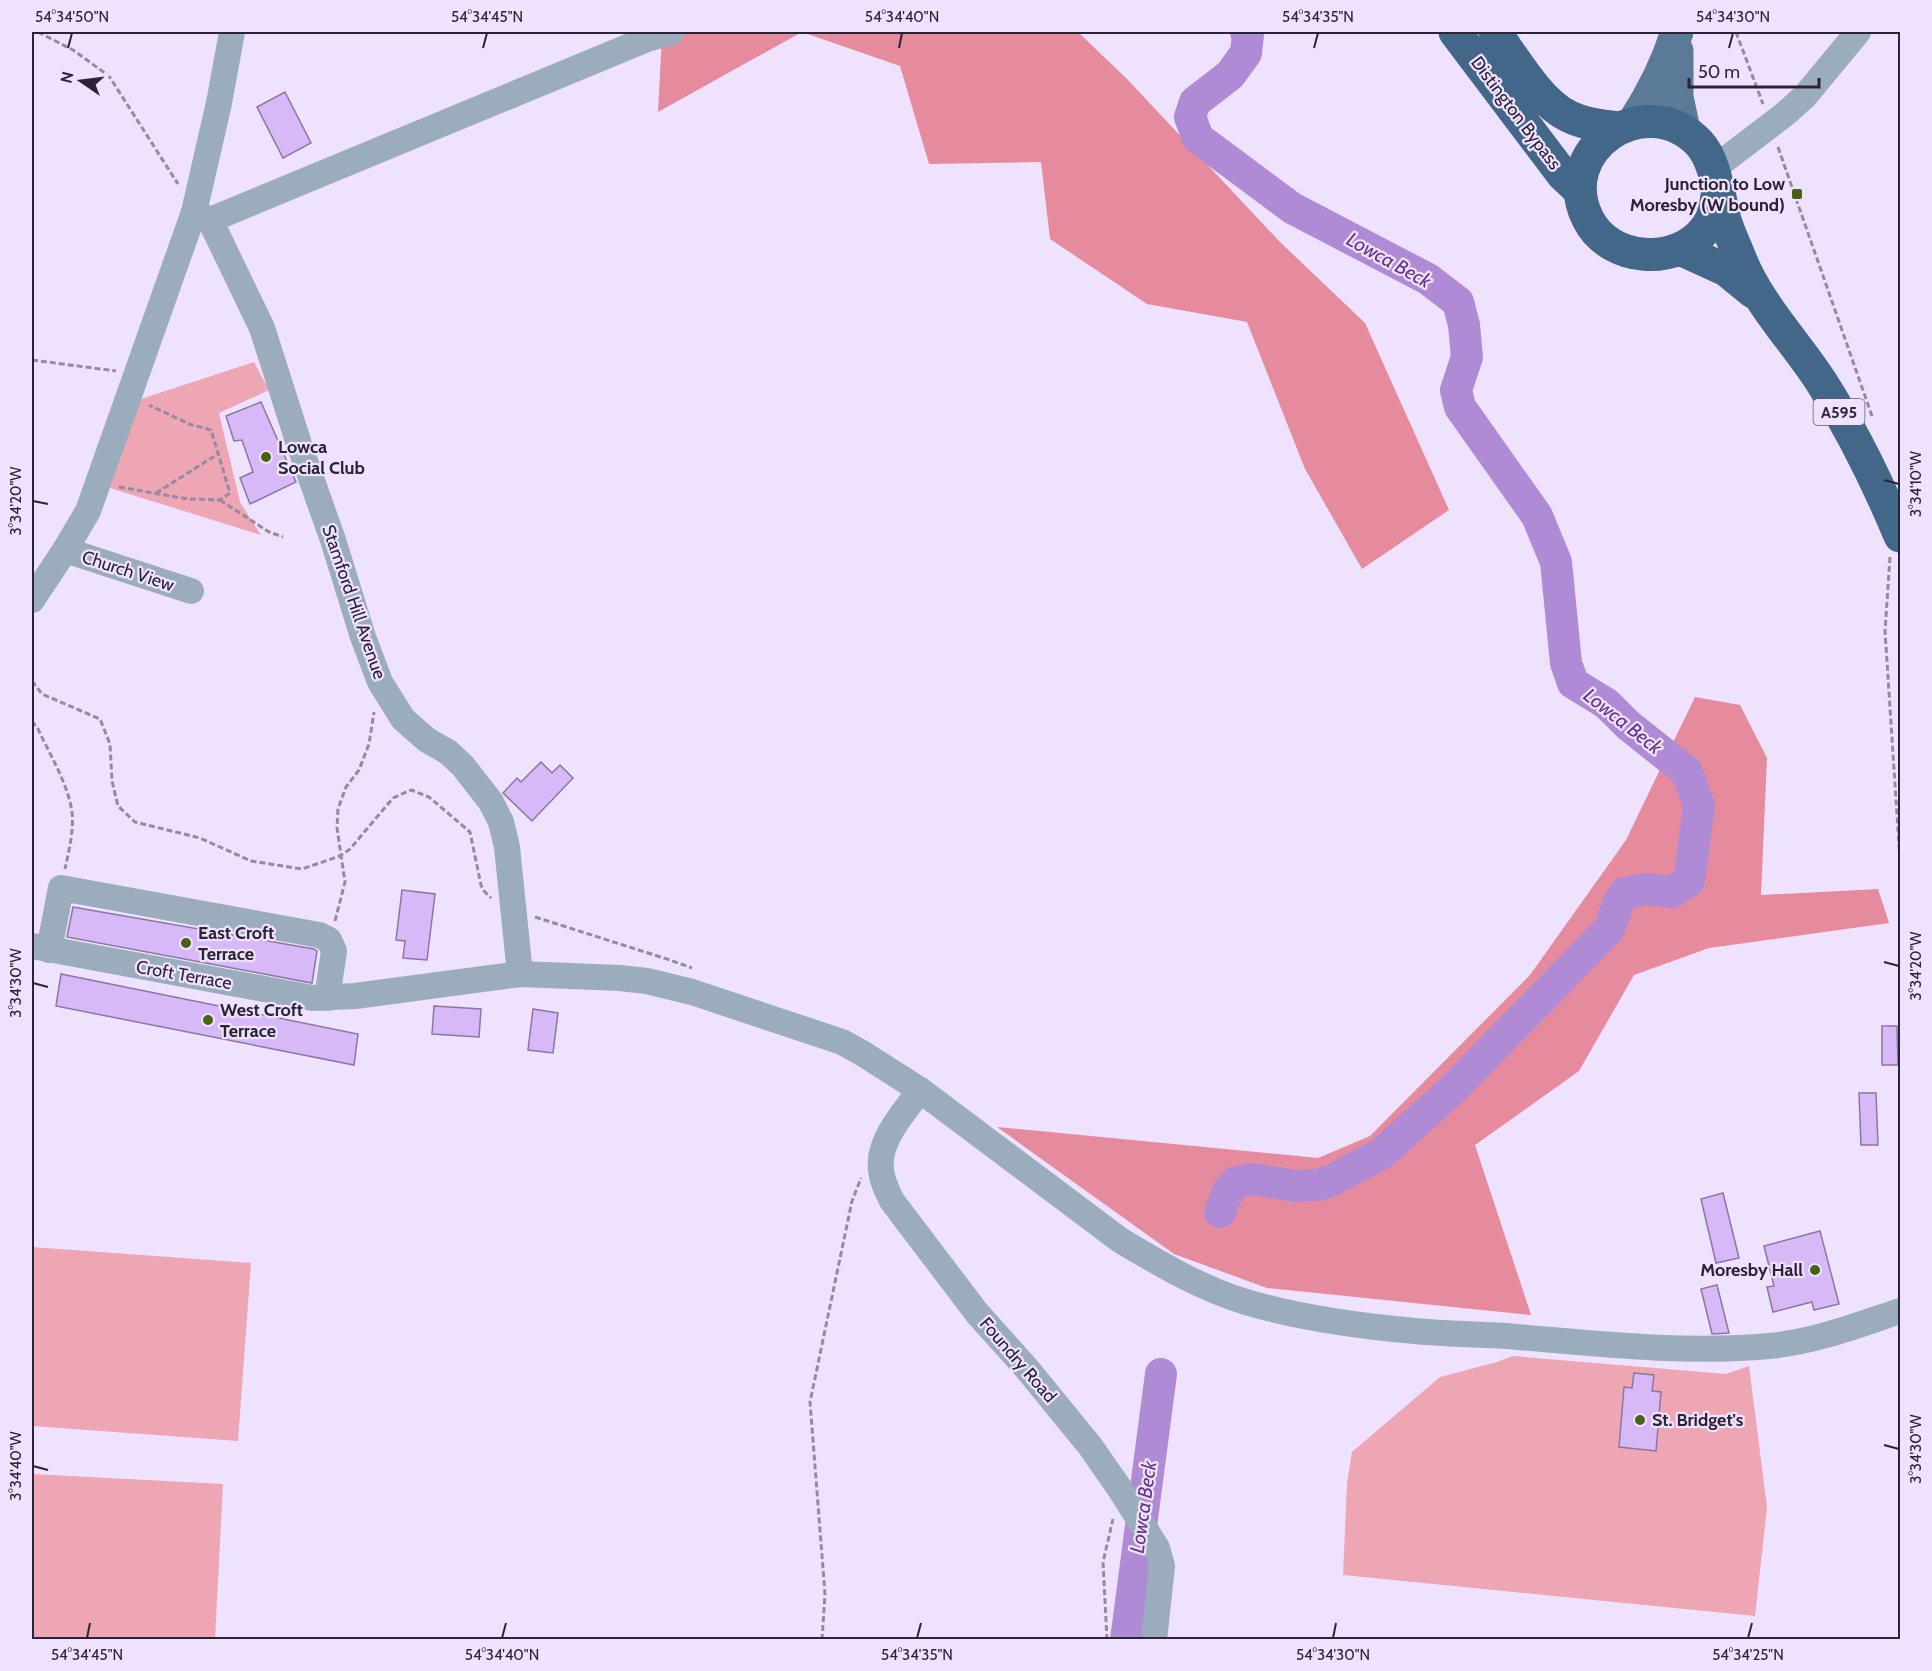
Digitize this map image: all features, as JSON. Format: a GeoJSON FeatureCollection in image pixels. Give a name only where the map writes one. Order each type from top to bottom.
{"type":"FeatureCollection","features":[{"type":"Feature","properties":{"kind":"highway","name":"Distington Bypass"},"geometry":{"type":"LineString","coordinates":[[1455,32],[1563,175],[1580,191]]}},
{"type":"Feature","properties":{"kind":"highway","name":"Distington Bypass"},"geometry":{"type":"LineString","coordinates":[[1495,32],[1534,86],[1553,107],[1568,116],[1592,125],[1626,125]]}},
{"type":"Feature","properties":{"kind":"highway"},"geometry":{"type":"LineString","coordinates":[[1655,120],[1684,130],[1701,145],[1715,179],[1715,211],[1707,227],[1696,239],[1680,249],[1662,254],[1645,255],[1606,242],[1593,229],[1585,213],[1580,191],[1583,172],[1599,141],[1626,125],[1655,120]]}},
{"type":"Feature","properties":{"kind":"highway","name":"A595"},"geometry":{"type":"LineString","coordinates":[[1715,179],[1726,222],[1742,262],[1761,298],[1821,382],[1859,446],[1896,526]]}},
{"type":"Feature","properties":{"kind":"highway","name":"A595"},"geometry":{"type":"LineString","coordinates":[[1680,249],[1726,270],[1761,298]]}},
{"type":"Feature","properties":{"kind":"main road"},"geometry":{"type":"LineString","coordinates":[[1626,125],[1659,78],[1678,32]]}},
{"type":"Feature","properties":{"kind":"main road"},"geometry":{"type":"LineString","coordinates":[[1678,32],[1677,97],[1684,130]]}},
{"type":"Feature","properties":{"kind":"street"},"geometry":{"type":"LineString","coordinates":[[32,600],[88,511],[133,382],[202,216],[232,32]]}},
{"type":"Feature","properties":{"kind":"street"},"geometry":{"type":"LineString","coordinates":[[202,216],[647,39],[671,32]]}},
{"type":"Feature","properties":{"kind":"street"},"geometry":{"type":"LineString","coordinates":[[1715,179],[1804,96],[1858,32]]}},
{"type":"Feature","properties":{"kind":"street","name":"Stamford Hill Avenue"},"geometry":{"type":"LineString","coordinates":[[202,216],[262,328],[363,637],[380,682],[403,719],[463,766],[491,802],[501,822],[508,857],[520,974]]}},
{"type":"Feature","properties":{"kind":"street","name":"Church View"},"geometry":{"type":"LineString","coordinates":[[65,550],[191,591]]}},
{"type":"Feature","properties":{"kind":"street"},"geometry":{"type":"LineString","coordinates":[[40,948],[61,888],[319,935],[329,940],[334,951],[327,998]]}},
{"type":"Feature","properties":{"kind":"street","name":"Croft Terrace"},"geometry":{"type":"LineString","coordinates":[[40,948],[301,996],[327,998],[520,974],[620,978],[647,981],[692,992],[821,1034],[862,1053],[920,1090],[1120,1240],[1186,1278],[1244,1301],[1348,1324],[1418,1332],[1692,1348],[1779,1344],[1840,1331],[1900,1311]]}},
{"type":"Feature","properties":{"kind":"street"},"geometry":{"type":"LineString","coordinates":[[880,1169],[880,1158],[885,1143],[920,1090]]}},
{"type":"Feature","properties":{"kind":"street","name":"Foundry Road"},"geometry":{"type":"LineString","coordinates":[[880,1169],[892,1201],[977,1313],[1028,1370],[1090,1446],[1157,1548],[1162,1566],[1154,1640]]}},
{"type":"Feature","properties":{"kind":"path"},"geometry":{"type":"LineString","coordinates":[[38,32],[73,50],[109,76],[202,216]]}},
{"type":"Feature","properties":{"kind":"path"},"geometry":{"type":"LineString","coordinates":[[1736,32],[1873,418]]}},
{"type":"Feature","properties":{"kind":"path"},"geometry":{"type":"LineString","coordinates":[[32,360],[133,382],[155,409],[189,424],[211,430],[230,493],[220,500]]}},
{"type":"Feature","properties":{"kind":"path"},"geometry":{"type":"LineString","coordinates":[[156,493],[218,454]]}},
{"type":"Feature","properties":{"kind":"path"},"geometry":{"type":"LineString","coordinates":[[97,483],[188,499],[220,500],[269,532],[283,537]]}},
{"type":"Feature","properties":{"kind":"path"},"geometry":{"type":"LineString","coordinates":[[1896,526],[1885,631],[1900,861]]}},
{"type":"Feature","properties":{"kind":"path"},"geometry":{"type":"LineString","coordinates":[[32,681],[42,694],[100,719],[110,744],[112,781],[118,806],[135,822],[200,838],[251,861],[302,869],[340,856],[350,849],[393,798],[411,790],[429,797],[470,832],[481,885],[484,891],[495,899]]}},
{"type":"Feature","properties":{"kind":"path"},"geometry":{"type":"LineString","coordinates":[[329,940],[345,882],[337,828],[338,808],[346,787],[359,770],[369,744],[378,697],[386,691]]}},
{"type":"Feature","properties":{"kind":"path"},"geometry":{"type":"LineString","coordinates":[[32,721],[38,729],[65,788],[72,812],[72,835],[61,888]]}},
{"type":"Feature","properties":{"kind":"path"},"geometry":{"type":"LineString","coordinates":[[822,1640],[825,1594],[810,1402],[852,1202],[863,1175],[880,1169]]}},
{"type":"Feature","properties":{"kind":"path"},"geometry":{"type":"LineString","coordinates":[[1107,1640],[1103,1562],[1120,1489]]}},
{"type":"Feature","properties":{"kind":"shaded area"},"geometry":{"type":"Polygon","coordinates":[[[668,32],[802,32],[658,112],[662,35],[668,32]]]}},
{"type":"Feature","properties":{"kind":"shaded area"},"geometry":{"type":"Polygon","coordinates":[[[802,32],[1078,32],[1127,79],[1280,242],[1365,323],[1449,510],[1362,569],[1305,469],[1247,322],[1147,304],[1050,239],[1041,162],[929,164],[900,66],[802,32]]]}},
{"type":"Feature","properties":{"kind":"shaded area"},"geometry":{"type":"Polygon","coordinates":[[[254,362],[269,390],[219,413],[240,502],[261,535],[110,488],[138,400],[254,362]]]}},
{"type":"Feature","properties":{"kind":"shaded area"},"geometry":{"type":"Polygon","coordinates":[[[1695,697],[1740,705],[1767,758],[1761,895],[1878,889],[1889,923],[1709,948],[1634,975],[1579,1071],[1475,1145],[1531,1315],[1267,1288],[1174,1254],[997,1127],[1318,1158],[1370,1136],[1530,975],[1626,840],[1695,697]]]}},
{"type":"Feature","properties":{"kind":"shaded area"},"geometry":{"type":"Polygon","coordinates":[[[32,1247],[251,1263],[238,1441],[32,1426],[32,1247]]]}},
{"type":"Feature","properties":{"kind":"shaded area"},"geometry":{"type":"Polygon","coordinates":[[[1513,1356],[1726,1374],[1749,1366],[1767,1507],[1755,1616],[1343,1575],[1347,1483],[1352,1452],[1440,1377],[1513,1356]]]}},
{"type":"Feature","properties":{"kind":"shaded area"},"geometry":{"type":"Polygon","coordinates":[[[32,1474],[223,1484],[215,1639],[32,1639],[32,1474]]]}},
{"type":"Feature","properties":{"kind":"building"},"geometry":{"type":"Polygon","coordinates":[[[285,92],[311,143],[283,158],[257,107],[285,92]]]}},
{"type":"Feature","properties":{"kind":"building","name":"Lowca Social Club"},"geometry":{"type":"Polygon","coordinates":[[[261,402],[296,482],[250,504],[240,478],[253,472],[242,440],[234,441],[226,416],[261,402]]]}},
{"type":"Feature","properties":{"kind":"building"},"geometry":{"type":"Polygon","coordinates":[[[541,762],[552,773],[560,765],[573,778],[532,821],[503,793],[517,778],[521,782],[541,762]]]}},
{"type":"Feature","properties":{"kind":"building"},"geometry":{"type":"Polygon","coordinates":[[[402,890],[435,894],[427,960],[403,958],[405,941],[396,940],[402,890]]]}},
{"type":"Feature","properties":{"kind":"building","name":"East Croft Terrace"},"geometry":{"type":"Polygon","coordinates":[[[73,907],[314,949],[317,951],[312,983],[67,937],[73,907]]]}},
{"type":"Feature","properties":{"kind":"building","name":"West Croft Terrace"},"geometry":{"type":"Polygon","coordinates":[[[61,974],[358,1034],[354,1065],[56,1006],[61,974]]]}},
{"type":"Feature","properties":{"kind":"building"},"geometry":{"type":"Polygon","coordinates":[[[434,1006],[481,1009],[479,1037],[432,1034],[434,1006]]]}},
{"type":"Feature","properties":{"kind":"building"},"geometry":{"type":"Polygon","coordinates":[[[533,1009],[558,1013],[553,1053],[528,1050],[533,1009]]]}},
{"type":"Feature","properties":{"kind":"building"},"geometry":{"type":"Polygon","coordinates":[[[1882,1026],[1897,1026],[1898,1065],[1882,1065],[1882,1026]]]}},
{"type":"Feature","properties":{"kind":"building"},"geometry":{"type":"Polygon","coordinates":[[[1859,1093],[1876,1093],[1878,1145],[1861,1145],[1859,1093]]]}},
{"type":"Feature","properties":{"kind":"building"},"geometry":{"type":"Polygon","coordinates":[[[1723,1193],[1739,1258],[1716,1263],[1701,1199],[1723,1193]]]}},
{"type":"Feature","properties":{"kind":"building","name":"Moresby Hall"},"geometry":{"type":"Polygon","coordinates":[[[1820,1231],[1839,1304],[1814,1310],[1812,1302],[1773,1312],[1767,1287],[1774,1286],[1764,1246],[1820,1231]]]}},
{"type":"Feature","properties":{"kind":"building"},"geometry":{"type":"Polygon","coordinates":[[[1717,1285],[1729,1333],[1712,1334],[1701,1289],[1717,1285]]]}},
{"type":"Feature","properties":{"kind":"building","name":"St. Bridget's"},"geometry":{"type":"Polygon","coordinates":[[[1634,1373],[1654,1375],[1652,1391],[1661,1392],[1656,1451],[1619,1447],[1624,1387],[1632,1388],[1634,1373]]]}},
{"type":"Feature","properties":{"kind":"waterway","name":"Lowca Beck"},"geometry":{"type":"LineString","coordinates":[[1220,1212],[1228,1191],[1236,1182],[1253,1179],[1295,1186],[1319,1185],[1381,1154],[1453,1089],[1609,929],[1619,902],[1625,893],[1645,889],[1672,892],[1689,881],[1699,806],[1687,772],[1628,725],[1607,704],[1573,683],[1566,663],[1556,562],[1537,516],[1460,407],[1456,390],[1467,357],[1464,325],[1458,302],[1428,279],[1292,208],[1198,138],[1190,117],[1195,102],[1230,75],[1246,53],[1248,34],[1246,32]]}},
{"type":"Feature","properties":{"kind":"waterway","name":"Lowca Beck"},"geometry":{"type":"LineString","coordinates":[[1126,1640],[1161,1374]]}},
{"type":"Feature","properties":{"kind":"place","name":"Junction to Low Moresby (W bound)"},"geometry":{"type":"Point","coordinates":[1797,194]}},
{"type":"Feature","properties":{"kind":"place","name":"Lowca Social Club"},"geometry":{"type":"Point","coordinates":[266,457]}},
{"type":"Feature","properties":{"kind":"place","name":"East Croft Terrace"},"geometry":{"type":"Point","coordinates":[186,943]}},
{"type":"Feature","properties":{"kind":"place","name":"West Croft Terrace"},"geometry":{"type":"Point","coordinates":[208,1020]}},
{"type":"Feature","properties":{"kind":"place","name":"Moresby Hall"},"geometry":{"type":"Point","coordinates":[1815,1270]}},
{"type":"Feature","properties":{"kind":"place","name":"St. Bridget's"},"geometry":{"type":"Point","coordinates":[1640,1420]}}]}
